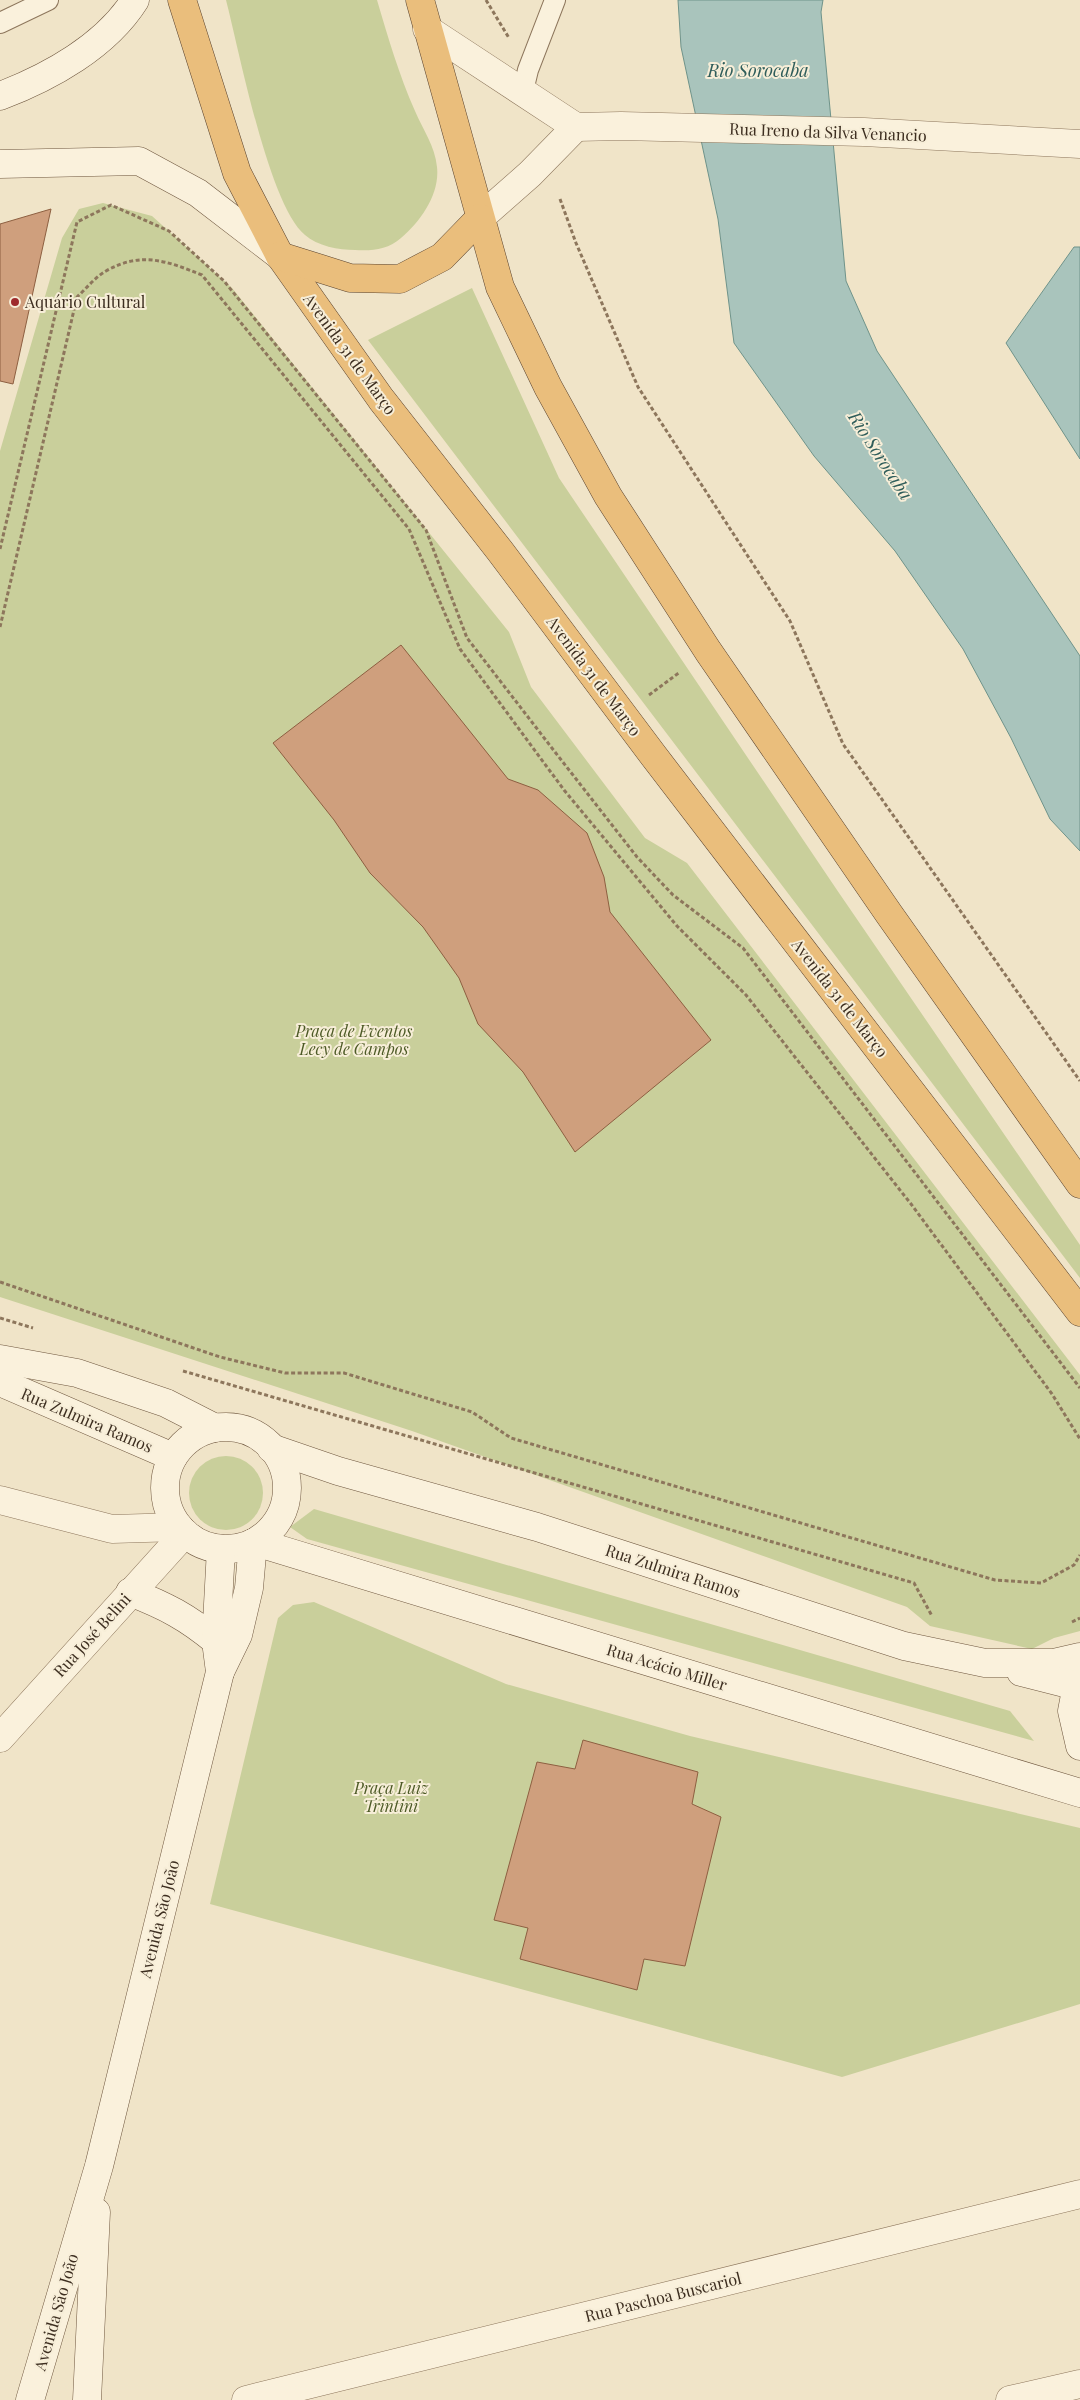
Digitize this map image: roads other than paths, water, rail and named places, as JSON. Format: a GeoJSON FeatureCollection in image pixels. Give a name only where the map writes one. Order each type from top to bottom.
{"type":"FeatureCollection","features":[{"type":"Feature","properties":{"kind":"highway","name":"Avenida 31 de Março"},"geometry":{"type":"LineString","coordinates":[[182,0],[237,173],[280,256],[381,399],[500,551],[1080,1312]]}},
{"type":"Feature","properties":{"kind":"highway"},"geometry":{"type":"LineString","coordinates":[[420,0],[500,287],[548,387],[608,496],[708,651],[889,914],[1080,1184]]}},
{"type":"Feature","properties":{"kind":"highway"},"geometry":{"type":"LineString","coordinates":[[280,256],[350,278],[400,280],[442,257],[480,218]]}},
{"type":"Feature","properties":{"kind":"main road"},"geometry":{"type":"LineString","coordinates":[[0,96],[18,89],[81,55],[126,14],[135,0]]}},
{"type":"Feature","properties":{"kind":"main road"},"geometry":{"type":"LineString","coordinates":[[427,29],[576,127],[530,174],[480,218]]}},
{"type":"Feature","properties":{"kind":"main road","name":"Rua Ireno da Silva Venancio"},"geometry":{"type":"LineString","coordinates":[[576,127],[621,126],[864,132],[1080,144]]}},
{"type":"Feature","properties":{"kind":"main road"},"geometry":{"type":"LineString","coordinates":[[0,164],[139,161],[198,193],[280,256]]}},
{"type":"Feature","properties":{"kind":"main road","name":"Rua Zulmira Ramos"},"geometry":{"type":"LineString","coordinates":[[0,1359],[77,1373],[166,1403],[215,1428]]}},
{"type":"Feature","properties":{"kind":"main road","name":"Rua Zulmira Ramos"},"geometry":{"type":"LineString","coordinates":[[0,1382],[173,1457]]}},
{"type":"Feature","properties":{"kind":"main road"},"geometry":{"type":"LineString","coordinates":[[215,1428],[239,1429],[256,1435],[271,1448],[282,1463],[286,1480],[286,1499],[280,1516],[270,1531],[254,1542],[238,1548],[222,1549],[202,1544],[182,1530],[169,1511],[165,1493],[166,1474],[173,1457],[191,1438],[215,1428]]}},
{"type":"Feature","properties":{"kind":"main road","name":"Rua Zulmira Ramos"},"geometry":{"type":"LineString","coordinates":[[271,1448],[338,1471],[537,1527],[904,1646],[985,1663],[1054,1663],[1080,1657]]}},
{"type":"Feature","properties":{"kind":"main road"},"geometry":{"type":"LineString","coordinates":[[0,1500],[112,1529],[182,1530]]}},
{"type":"Feature","properties":{"kind":"main road","name":"Rua José Belini"},"geometry":{"type":"LineString","coordinates":[[0,1738],[130,1592],[182,1530]]}},
{"type":"Feature","properties":{"kind":"main road","name":"Avenida São João"},"geometry":{"type":"LineString","coordinates":[[30,2400],[99,2166],[220,1672],[238,1635],[249,1588],[254,1542]]}},
{"type":"Feature","properties":{"kind":"main road","name":"Rua Acácio Miller"},"geometry":{"type":"LineString","coordinates":[[254,1542],[1080,1793]]}},
{"type":"Feature","properties":{"kind":"main road","name":"Avenida São João"},"geometry":{"type":"LineString","coordinates":[[220,1672],[216,1641],[222,1549]]}},
{"type":"Feature","properties":{"kind":"main road"},"geometry":{"type":"LineString","coordinates":[[130,1592],[167,1606],[194,1622],[216,1641]]}},
{"type":"Feature","properties":{"kind":"main road"},"geometry":{"type":"LineString","coordinates":[[985,1663],[1078,1680],[1072,1711],[1080,1746]]}},
{"type":"Feature","properties":{"kind":"main road","name":"Avenida São João"},"geometry":{"type":"LineString","coordinates":[[87,2400],[99,2166]]}},
{"type":"Feature","properties":{"kind":"main road","name":"Rua Paschoa Buscariol"},"geometry":{"type":"LineString","coordinates":[[246,2400],[1080,2194]]}},
{"type":"Feature","properties":{"kind":"main road"},"geometry":{"type":"LineString","coordinates":[[1010,2400],[1080,2384]]}},
{"type":"Feature","properties":{"kind":"lane"},"geometry":{"type":"LineString","coordinates":[[0,22],[48,0]]}},
{"type":"Feature","properties":{"kind":"lane"},"geometry":{"type":"LineString","coordinates":[[523,91],[528,70],[555,0]]}},
{"type":"Feature","properties":{"kind":"water","name":"Rio Sorocaba"},"geometry":{"type":"Polygon","coordinates":[[[678,0],[823,0],[821,12],[846,281],[877,351],[1080,656],[1080,851],[1050,819],[1011,738],[963,649],[895,551],[814,456],[734,343],[718,219],[681,47],[678,0]]]}},
{"type":"Feature","properties":{"kind":"water"},"geometry":{"type":"Polygon","coordinates":[[[1074,247],[1080,247],[1080,459],[1006,343],[1074,247]]]}},
{"type":"Feature","properties":{"kind":"place","name":"Aquário Cultural"},"geometry":{"type":"Point","coordinates":[15,302]}},
{"type":"Feature","properties":{"kind":"park label","name":"Praça de Eventos Lecy de Campos"},"geometry":{"type":"Point","coordinates":[354,1040]}},
{"type":"Feature","properties":{"kind":"park label","name":"Praça Luiz Trintini"},"geometry":{"type":"Point","coordinates":[391,1797]}}]}
